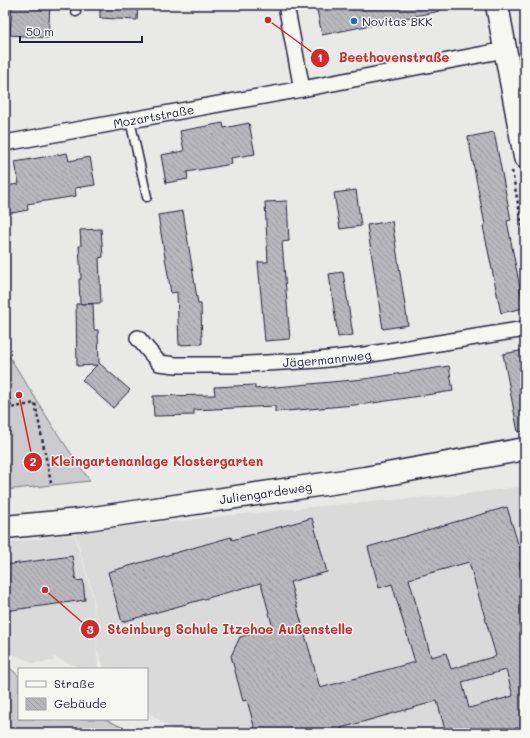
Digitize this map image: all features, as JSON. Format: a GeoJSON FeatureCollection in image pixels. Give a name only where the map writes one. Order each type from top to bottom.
{"type":"FeatureCollection","features":[{"type":"Feature","properties":{"kind":"street"},"geometry":{"type":"LineString","coordinates":[[286,5],[302,89]]}},
{"type":"Feature","properties":{"kind":"street"},"geometry":{"type":"LineString","coordinates":[[497,5],[525,157]]}},
{"type":"Feature","properties":{"kind":"street","name":"Mozartstraße"},"geometry":{"type":"LineString","coordinates":[[5,143],[302,89],[505,50]]}},
{"type":"Feature","properties":{"kind":"street","name":"Jägermannweg"},"geometry":{"type":"LineString","coordinates":[[138,338],[159,363],[176,365],[226,365],[365,355],[525,329]]}},
{"type":"Feature","properties":{"kind":"street","name":"Juliengardeweg"},"geometry":{"type":"LineString","coordinates":[[5,527],[80,520],[357,479],[525,449]]}},
{"type":"Feature","properties":{"kind":"lane"},"geometry":{"type":"LineString","coordinates":[[130,120],[147,197]]}},
{"type":"Feature","properties":{"kind":"path"},"geometry":{"type":"LineString","coordinates":[[5,380],[11,408]]}},
{"type":"Feature","properties":{"kind":"path"},"geometry":{"type":"LineString","coordinates":[[5,409],[35,403],[51,483]]}},
{"type":"Feature","properties":{"kind":"shaded area"},"geometry":{"type":"Polygon","coordinates":[[[5,348],[57,433],[90,481],[5,490],[5,348]]]}},
{"type":"Feature","properties":{"kind":"shaded area"},"geometry":{"type":"Polygon","coordinates":[[[525,486],[525,733],[177,733],[148,712],[148,668],[105,668],[97,649],[94,598],[75,533],[320,506],[466,494],[525,486]]]}},
{"type":"Feature","properties":{"kind":"shaded area"},"geometry":{"type":"Polygon","coordinates":[[[74,534],[93,598],[98,668],[81,668],[53,657],[53,661],[33,663],[5,651],[5,543],[74,534]]]}},
{"type":"Feature","properties":{"kind":"shaded area"},"geometry":{"type":"Polygon","coordinates":[[[5,664],[18,675],[18,720],[107,720],[134,733],[5,733],[5,664]]]}},
{"type":"Feature","properties":{"kind":"building"},"geometry":{"type":"Polygon","coordinates":[[[12,5],[50,5],[48,38],[10,35],[12,5]]]}},
{"type":"Feature","properties":{"kind":"building"},"geometry":{"type":"Polygon","coordinates":[[[100,5],[138,5],[137,20],[100,18],[100,5]]]}},
{"type":"Feature","properties":{"kind":"building","name":"Novitas BKK"},"geometry":{"type":"Polygon","coordinates":[[[316,5],[439,5],[440,11],[322,35],[316,5]]]}},
{"type":"Feature","properties":{"kind":"building"},"geometry":{"type":"Polygon","coordinates":[[[223,123],[224,128],[249,123],[255,154],[231,158],[232,164],[187,172],[188,179],[166,183],[161,155],[184,151],[180,131],[223,123]]]}},
{"type":"Feature","properties":{"kind":"building"},"geometry":{"type":"Polygon","coordinates":[[[494,132],[511,220],[507,221],[524,308],[501,313],[483,226],[485,225],[468,137],[494,132]]]}},
{"type":"Feature","properties":{"kind":"building"},"geometry":{"type":"Polygon","coordinates":[[[67,153],[69,161],[90,157],[95,185],[75,188],[76,196],[27,204],[28,210],[6,214],[5,186],[19,184],[15,162],[67,153]]]}},
{"type":"Feature","properties":{"kind":"building"},"geometry":{"type":"Polygon","coordinates":[[[356,190],[361,226],[340,229],[334,193],[356,190]]]}},
{"type":"Feature","properties":{"kind":"building"},"geometry":{"type":"Polygon","coordinates":[[[287,201],[289,241],[282,242],[290,339],[265,341],[258,262],[268,262],[265,202],[287,201]]]}},
{"type":"Feature","properties":{"kind":"building"},"geometry":{"type":"Polygon","coordinates":[[[183,211],[198,304],[201,304],[202,344],[179,345],[177,292],[171,293],[158,215],[183,211]]]}},
{"type":"Feature","properties":{"kind":"building"},"geometry":{"type":"Polygon","coordinates":[[[392,221],[408,325],[383,329],[367,225],[392,221]]]}},
{"type":"Feature","properties":{"kind":"building"},"geometry":{"type":"Polygon","coordinates":[[[101,229],[103,257],[99,258],[101,303],[80,304],[80,230],[101,229]]]}},
{"type":"Feature","properties":{"kind":"building"},"geometry":{"type":"Polygon","coordinates":[[[343,272],[353,335],[338,337],[329,274],[343,272]]]}},
{"type":"Feature","properties":{"kind":"building"},"geometry":{"type":"Polygon","coordinates":[[[76,304],[93,304],[94,330],[98,330],[99,363],[130,390],[113,408],[82,380],[97,365],[77,366],[76,304]]]}},
{"type":"Feature","properties":{"kind":"building"},"geometry":{"type":"Polygon","coordinates":[[[525,350],[525,431],[518,432],[503,354],[525,350]]]}},
{"type":"Feature","properties":{"kind":"building"},"geometry":{"type":"Polygon","coordinates":[[[449,366],[453,391],[366,404],[275,412],[275,406],[194,410],[194,415],[154,416],[153,396],[215,395],[214,387],[255,385],[255,389],[364,379],[449,366]]]}},
{"type":"Feature","properties":{"kind":"building"},"geometry":{"type":"Polygon","coordinates":[[[507,507],[525,562],[519,563],[525,583],[525,733],[446,733],[437,701],[341,728],[343,733],[256,733],[247,700],[243,701],[231,656],[240,637],[273,628],[261,583],[122,622],[108,572],[231,537],[232,540],[312,518],[327,572],[290,582],[320,688],[415,662],[392,584],[379,588],[368,547],[507,507]],[[469,562],[409,579],[431,657],[446,653],[451,669],[496,656],[469,562]],[[506,670],[462,682],[469,708],[513,696],[506,670]]]}},
{"type":"Feature","properties":{"kind":"building"},"geometry":{"type":"Polygon","coordinates":[[[72,556],[76,581],[83,580],[85,600],[5,611],[5,565],[72,556]]]}},
{"type":"Feature","properties":{"kind":"place","name":"Beethovenstraße"},"geometry":{"type":"Point","coordinates":[268,20]}},
{"type":"Feature","properties":{"kind":"place","name":"Novitas BKK"},"geometry":{"type":"Point","coordinates":[354,21]}},
{"type":"Feature","properties":{"kind":"place","name":"Kleingartenanlage Klostergarten"},"geometry":{"type":"Point","coordinates":[19,395]}},
{"type":"Feature","properties":{"kind":"place","name":"Steinburg Schule Itzehoe Außenstelle"},"geometry":{"type":"Point","coordinates":[45,590]}}]}
